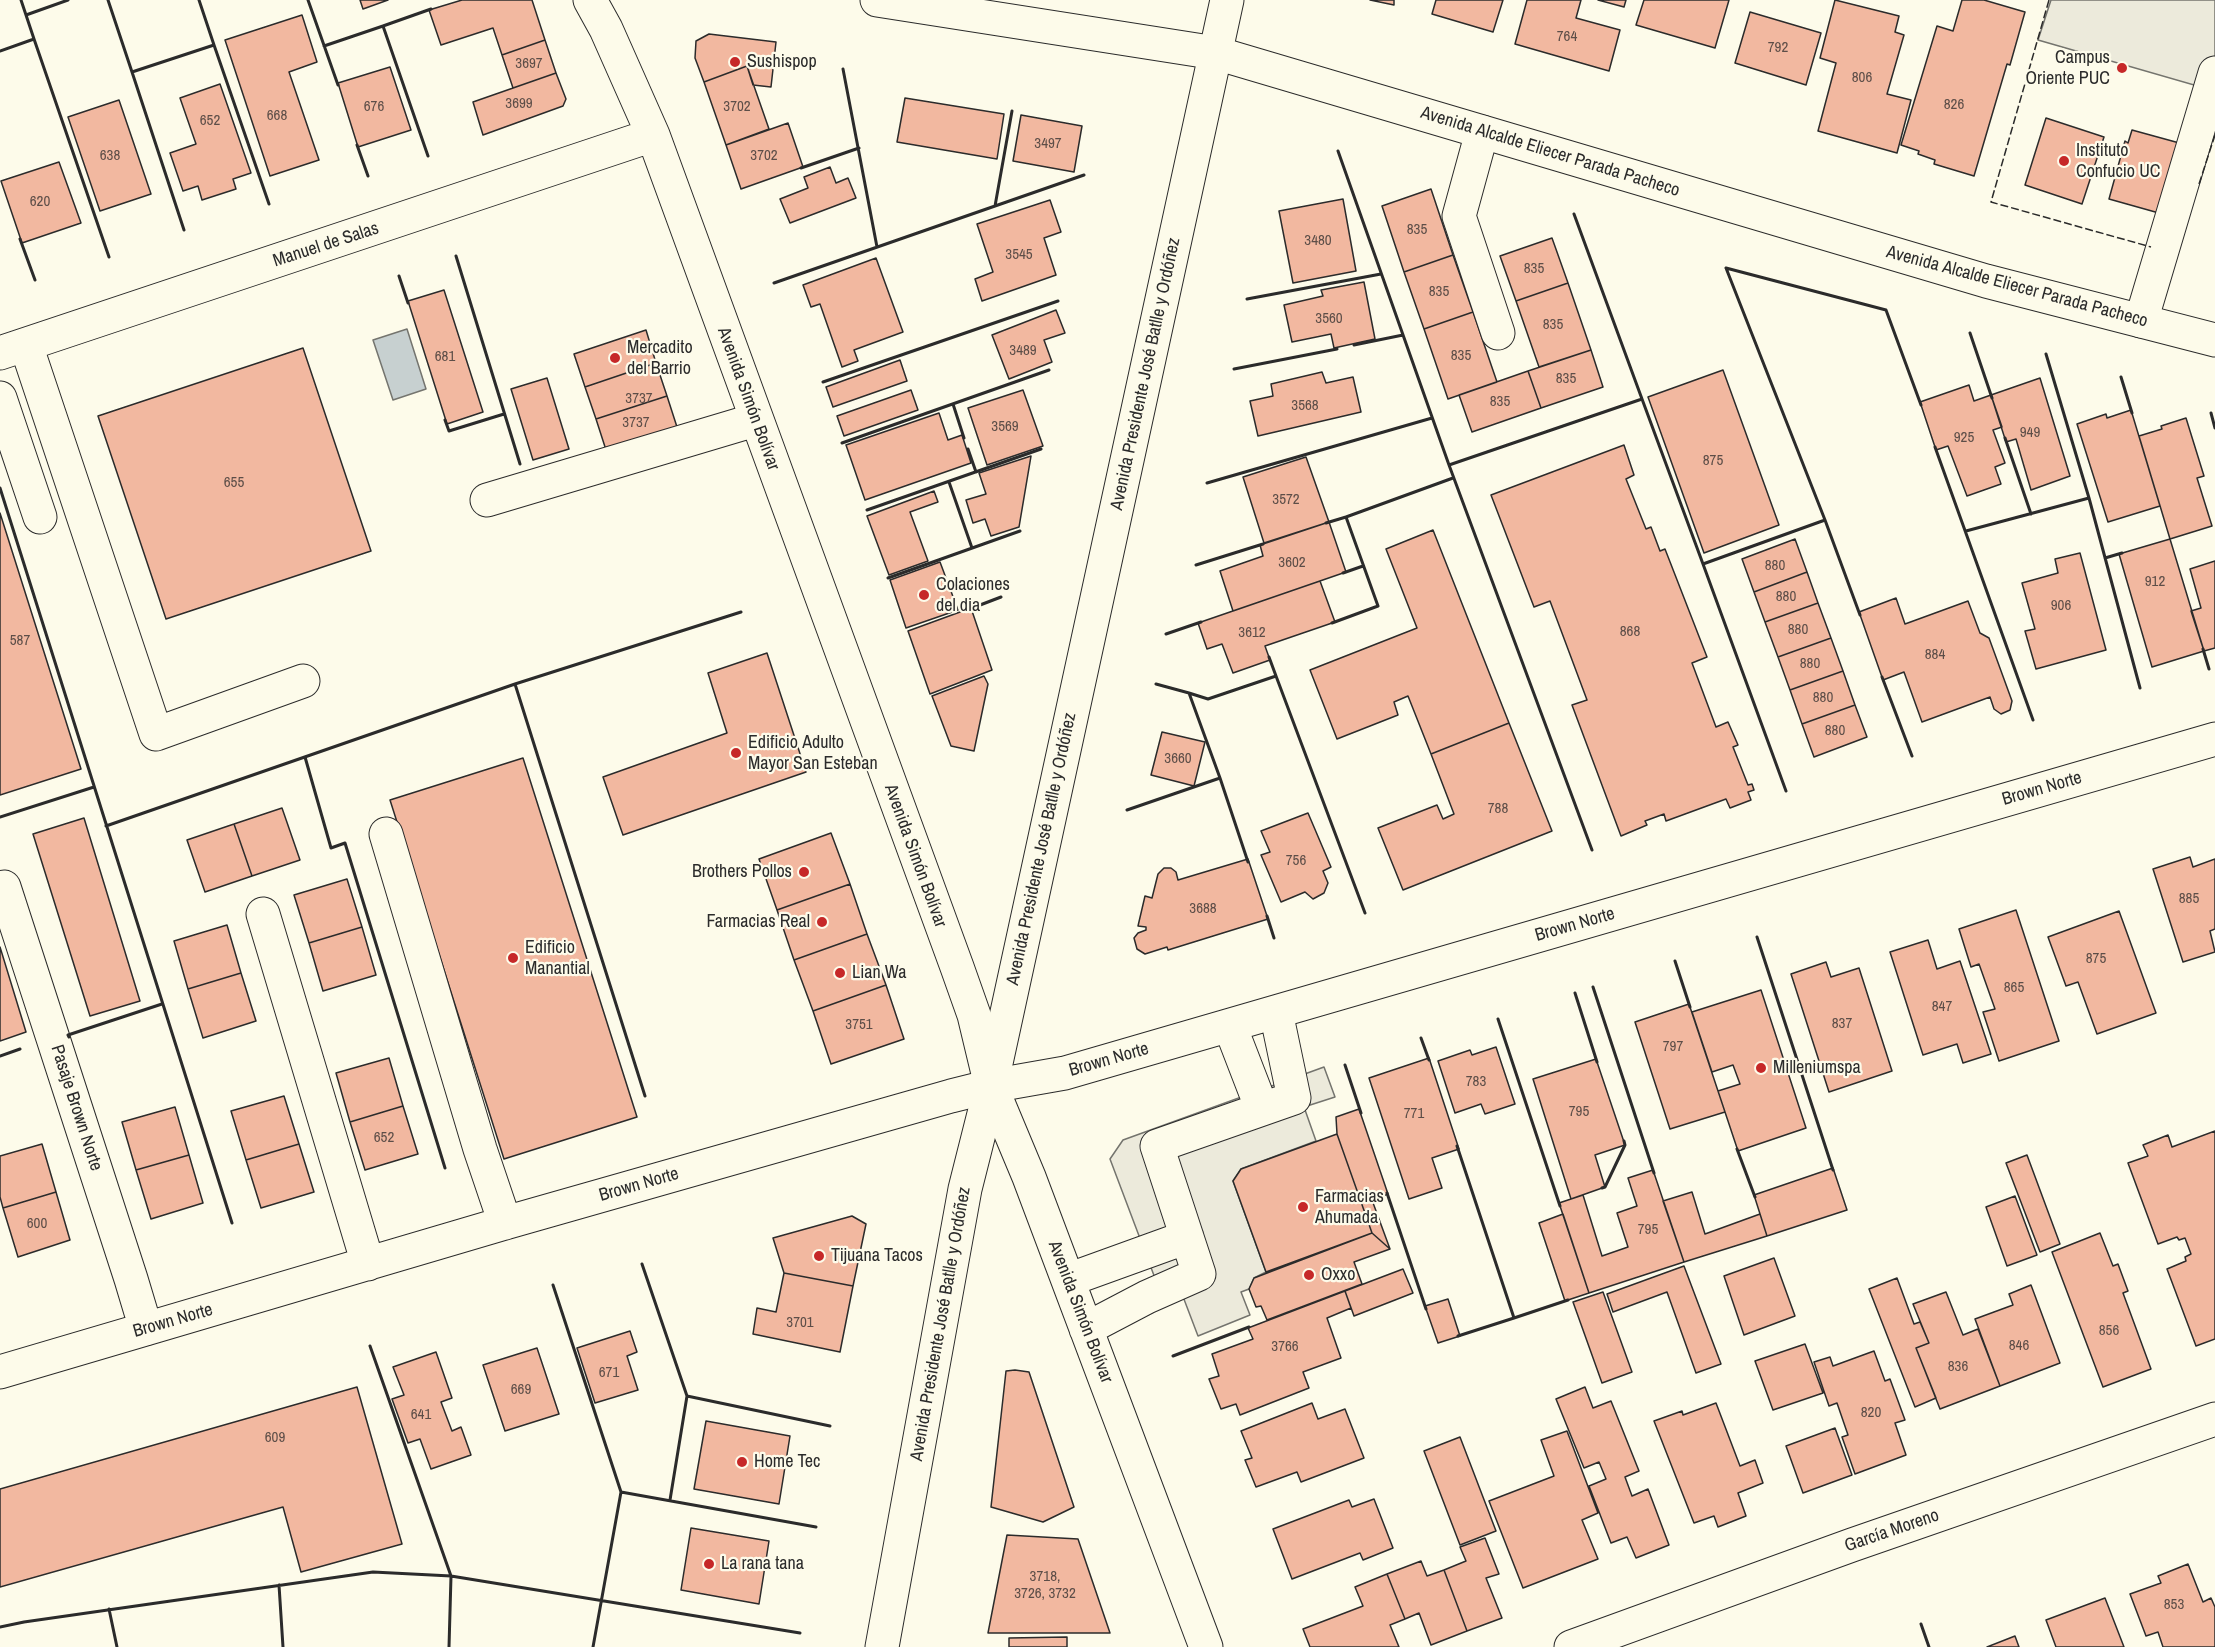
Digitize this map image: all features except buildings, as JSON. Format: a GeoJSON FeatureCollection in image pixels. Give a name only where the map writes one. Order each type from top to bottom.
{"type":"FeatureCollection","features":[{"type":"Feature","properties":{"kind":"street","name":"Avenida Simón Bolívar"},"geometry":{"type":"LineString","coordinates":[[590,0],[606,29],[653,135],[755,420],[974,1015],[991,1086],[1029,1177],[1206,1647]]}},
{"type":"Feature","properties":{"kind":"street","name":"Avenida Alcalde Eliecer Parada Pacheco"},"geometry":{"type":"LineString","coordinates":[[877,0],[974,7],[1216,53],[1986,281],[2215,340]]}},
{"type":"Feature","properties":{"kind":"street","name":"Avenida Presidente José Batlle y Ordóñez"},"geometry":{"type":"LineString","coordinates":[[882,1647],[965,1189],[991,1086],[1227,0]]}},
{"type":"Feature","properties":{"kind":"street"},"geometry":{"type":"LineString","coordinates":[[2141,321],[2215,73]]}},
{"type":"Feature","properties":{"kind":"street"},"geometry":{"type":"LineString","coordinates":[[1482,132],[1459,216],[1498,333]]}},
{"type":"Feature","properties":{"kind":"street","name":"Manuel de Salas"},"geometry":{"type":"LineString","coordinates":[[13,349],[653,135]]}},
{"type":"Feature","properties":{"kind":"street"},"geometry":{"type":"LineString","coordinates":[[13,349],[156,734],[303,681]]}},
{"type":"Feature","properties":{"kind":"street"},"geometry":{"type":"LineString","coordinates":[[0,398],[40,517]]}},
{"type":"Feature","properties":{"kind":"street"},"geometry":{"type":"LineString","coordinates":[[487,500],[755,420]]}},
{"type":"Feature","properties":{"kind":"street","name":"Brown Norte"},"geometry":{"type":"LineString","coordinates":[[0,1372],[504,1223],[991,1086],[1065,1073],[1230,1026],[2215,739]]}},
{"type":"Feature","properties":{"kind":"street"},"geometry":{"type":"LineString","coordinates":[[386,834],[504,1223]]}},
{"type":"Feature","properties":{"kind":"street","name":"Pasaje Brown Norte"},"geometry":{"type":"LineString","coordinates":[[4,887],[146,1329]]}},
{"type":"Feature","properties":{"kind":"street"},"geometry":{"type":"LineString","coordinates":[[263,914],[368,1264]]}},
{"type":"Feature","properties":{"kind":"street"},"geometry":{"type":"LineString","coordinates":[[1086,1329],[1147,1297],[1199,1274],[1157,1146],[1294,1098],[1276,1012]]}},
{"type":"Feature","properties":{"kind":"street"},"geometry":{"type":"LineString","coordinates":[[1230,1026],[1262,1109]]}},
{"type":"Feature","properties":{"kind":"street"},"geometry":{"type":"LineString","coordinates":[[1068,1280],[1187,1237]]}},
{"type":"Feature","properties":{"kind":"street","name":"García Moreno"},"geometry":{"type":"LineString","coordinates":[[1571,1647],[1852,1545],[2215,1419]]}},
{"type":"Feature","properties":{"kind":"shaded area"},"geometry":{"type":"Polygon","coordinates":[[[2051,0],[2215,0],[2215,91],[2038,40],[2051,0]]]}},
{"type":"Feature","properties":{"kind":"shaded area"},"geometry":{"type":"Polygon","coordinates":[[[407,329],[426,389],[393,400],[373,340],[407,329]]]}},
{"type":"Feature","properties":{"kind":"shaded area"},"geometry":{"type":"Polygon","coordinates":[[[1324,1067],[1335,1097],[1304,1107],[1316,1141],[1241,1169],[1233,1181],[1266,1272],[1254,1278],[1249,1289],[1241,1292],[1250,1315],[1198,1336],[1182,1294],[1164,1302],[1110,1159],[1123,1140],[1324,1067]]]}},
{"type":"Feature","properties":{"kind":"fence"},"geometry":{"type":"LineString","coordinates":[[2049,0],[1991,202],[2151,247]]}},
{"type":"Feature","properties":{"kind":"fence"},"geometry":{"type":"LineString","coordinates":[[2199,184],[2215,135]]}},
{"type":"Feature","properties":{"kind":"wall"},"geometry":{"type":"LineString","coordinates":[[21,0],[26,15]]}},
{"type":"Feature","properties":{"kind":"wall"},"geometry":{"type":"LineString","coordinates":[[0,51],[34,39],[26,15],[68,0]]}},
{"type":"Feature","properties":{"kind":"wall"},"geometry":{"type":"LineString","coordinates":[[108,0],[132,72],[214,45],[199,0]]}},
{"type":"Feature","properties":{"kind":"wall"},"geometry":{"type":"LineString","coordinates":[[308,0],[338,85]]}},
{"type":"Feature","properties":{"kind":"wall"},"geometry":{"type":"LineString","coordinates":[[383,26],[431,9]]}},
{"type":"Feature","properties":{"kind":"wall"},"geometry":{"type":"LineString","coordinates":[[324,46],[383,26],[428,156]]}},
{"type":"Feature","properties":{"kind":"wall"},"geometry":{"type":"LineString","coordinates":[[34,39],[109,257]]}},
{"type":"Feature","properties":{"kind":"wall"},"geometry":{"type":"LineString","coordinates":[[214,45],[269,204]]}},
{"type":"Feature","properties":{"kind":"wall"},"geometry":{"type":"LineString","coordinates":[[843,69],[877,247]]}},
{"type":"Feature","properties":{"kind":"wall"},"geometry":{"type":"LineString","coordinates":[[132,72],[184,230]]}},
{"type":"Feature","properties":{"kind":"wall"},"geometry":{"type":"LineString","coordinates":[[995,206],[1012,111]]}},
{"type":"Feature","properties":{"kind":"wall"},"geometry":{"type":"LineString","coordinates":[[357,145],[368,176]]}},
{"type":"Feature","properties":{"kind":"wall"},"geometry":{"type":"LineString","coordinates":[[801,168],[859,148]]}},
{"type":"Feature","properties":{"kind":"wall"},"geometry":{"type":"LineString","coordinates":[[1338,151],[1449,465],[1642,399],[1574,214]]}},
{"type":"Feature","properties":{"kind":"wall"},"geometry":{"type":"LineString","coordinates":[[774,283],[1084,175]]}},
{"type":"Feature","properties":{"kind":"wall"},"geometry":{"type":"LineString","coordinates":[[20,239],[35,280]]}},
{"type":"Feature","properties":{"kind":"wall"},"geometry":{"type":"LineString","coordinates":[[456,256],[520,464]]}},
{"type":"Feature","properties":{"kind":"wall"},"geometry":{"type":"LineString","coordinates":[[1726,268],[1886,310],[1921,405]]}},
{"type":"Feature","properties":{"kind":"wall"},"geometry":{"type":"LineString","coordinates":[[1726,268],[1825,520]]}},
{"type":"Feature","properties":{"kind":"wall"},"geometry":{"type":"LineString","coordinates":[[1247,299],[1381,274]]}},
{"type":"Feature","properties":{"kind":"wall"},"geometry":{"type":"LineString","coordinates":[[399,276],[408,303]]}},
{"type":"Feature","properties":{"kind":"wall"},"geometry":{"type":"LineString","coordinates":[[823,382],[1058,301]]}},
{"type":"Feature","properties":{"kind":"wall"},"geometry":{"type":"LineString","coordinates":[[1970,333],[1992,398]]}},
{"type":"Feature","properties":{"kind":"wall"},"geometry":{"type":"LineString","coordinates":[[1354,345],[1403,335]]}},
{"type":"Feature","properties":{"kind":"wall"},"geometry":{"type":"LineString","coordinates":[[1234,369],[1337,349]]}},
{"type":"Feature","properties":{"kind":"wall"},"geometry":{"type":"LineString","coordinates":[[2046,354],[2089,498]]}},
{"type":"Feature","properties":{"kind":"wall"},"geometry":{"type":"LineString","coordinates":[[842,443],[1049,370]]}},
{"type":"Feature","properties":{"kind":"wall"},"geometry":{"type":"LineString","coordinates":[[2121,377],[2132,413]]}},
{"type":"Feature","properties":{"kind":"wall"},"geometry":{"type":"LineString","coordinates":[[1642,399],[1703,564]]}},
{"type":"Feature","properties":{"kind":"wall"},"geometry":{"type":"LineString","coordinates":[[953,404],[964,438]]}},
{"type":"Feature","properties":{"kind":"wall"},"geometry":{"type":"LineString","coordinates":[[2211,413],[2215,428]]}},
{"type":"Feature","properties":{"kind":"wall"},"geometry":{"type":"LineString","coordinates":[[445,420],[449,431],[504,414]]}},
{"type":"Feature","properties":{"kind":"wall"},"geometry":{"type":"LineString","coordinates":[[1207,483],[1432,418]]}},
{"type":"Feature","properties":{"kind":"wall"},"geometry":{"type":"LineString","coordinates":[[2005,438],[2031,514]]}},
{"type":"Feature","properties":{"kind":"wall"},"geometry":{"type":"LineString","coordinates":[[1935,447],[2033,720]]}},
{"type":"Feature","properties":{"kind":"wall"},"geometry":{"type":"LineString","coordinates":[[968,449],[976,472]]}},
{"type":"Feature","properties":{"kind":"wall"},"geometry":{"type":"LineString","coordinates":[[867,510],[1041,449]]}},
{"type":"Feature","properties":{"kind":"wall"},"geometry":{"type":"LineString","coordinates":[[1449,465],[1592,850]]}},
{"type":"Feature","properties":{"kind":"wall"},"geometry":{"type":"LineString","coordinates":[[1332,623],[1378,606],[1346,517],[1453,478]]}},
{"type":"Feature","properties":{"kind":"wall"},"geometry":{"type":"LineString","coordinates":[[949,482],[972,548]]}},
{"type":"Feature","properties":{"kind":"wall"},"geometry":{"type":"LineString","coordinates":[[0,488],[232,1223]]}},
{"type":"Feature","properties":{"kind":"wall"},"geometry":{"type":"LineString","coordinates":[[1966,531],[2089,498],[2140,688]]}},
{"type":"Feature","properties":{"kind":"wall"},"geometry":{"type":"LineString","coordinates":[[1326,523],[1346,517]]}},
{"type":"Feature","properties":{"kind":"wall"},"geometry":{"type":"LineString","coordinates":[[1786,791],[1703,564],[1825,520],[1860,615]]}},
{"type":"Feature","properties":{"kind":"wall"},"geometry":{"type":"LineString","coordinates":[[888,578],[1020,531]]}},
{"type":"Feature","properties":{"kind":"wall"},"geometry":{"type":"LineString","coordinates":[[1196,565],[1263,544]]}},
{"type":"Feature","properties":{"kind":"wall"},"geometry":{"type":"LineString","coordinates":[[2105,558],[2122,553]]}},
{"type":"Feature","properties":{"kind":"wall"},"geometry":{"type":"LineString","coordinates":[[1343,573],[1363,566]]}},
{"type":"Feature","properties":{"kind":"wall"},"geometry":{"type":"LineString","coordinates":[[967,610],[1001,597]]}},
{"type":"Feature","properties":{"kind":"wall"},"geometry":{"type":"LineString","coordinates":[[106,826],[515,684],[741,612]]}},
{"type":"Feature","properties":{"kind":"wall"},"geometry":{"type":"LineString","coordinates":[[1166,634],[1201,622]]}},
{"type":"Feature","properties":{"kind":"wall"},"geometry":{"type":"LineString","coordinates":[[2203,649],[2209,669]]}},
{"type":"Feature","properties":{"kind":"wall"},"geometry":{"type":"LineString","coordinates":[[1269,657],[1276,676]]}},
{"type":"Feature","properties":{"kind":"wall"},"geometry":{"type":"LineString","coordinates":[[1189,693],[1208,699],[1276,676],[1365,913]]}},
{"type":"Feature","properties":{"kind":"wall"},"geometry":{"type":"LineString","coordinates":[[1882,677],[1912,756]]}},
{"type":"Feature","properties":{"kind":"wall"},"geometry":{"type":"LineString","coordinates":[[515,684],[645,1096]]}},
{"type":"Feature","properties":{"kind":"wall"},"geometry":{"type":"LineString","coordinates":[[1156,684],[1189,693],[1220,778]]}},
{"type":"Feature","properties":{"kind":"wall"},"geometry":{"type":"LineString","coordinates":[[305,757],[331,848],[345,843],[445,1168]]}},
{"type":"Feature","properties":{"kind":"wall"},"geometry":{"type":"LineString","coordinates":[[1127,810],[1220,778],[1248,862]]}},
{"type":"Feature","properties":{"kind":"wall"},"geometry":{"type":"LineString","coordinates":[[0,817],[94,787]]}},
{"type":"Feature","properties":{"kind":"wall"},"geometry":{"type":"LineString","coordinates":[[1267,916],[1274,938]]}},
{"type":"Feature","properties":{"kind":"wall"},"geometry":{"type":"LineString","coordinates":[[1757,937],[1833,1170]]}},
{"type":"Feature","properties":{"kind":"wall"},"geometry":{"type":"LineString","coordinates":[[1675,961],[1690,1007]]}},
{"type":"Feature","properties":{"kind":"wall"},"geometry":{"type":"LineString","coordinates":[[1593,987],[1654,1173]]}},
{"type":"Feature","properties":{"kind":"wall"},"geometry":{"type":"LineString","coordinates":[[1575,993],[1597,1062]]}},
{"type":"Feature","properties":{"kind":"wall"},"geometry":{"type":"LineString","coordinates":[[69,1037],[68,1035],[162,1004]]}},
{"type":"Feature","properties":{"kind":"wall"},"geometry":{"type":"LineString","coordinates":[[1498,1019],[1560,1206]]}},
{"type":"Feature","properties":{"kind":"wall"},"geometry":{"type":"LineString","coordinates":[[1421,1038],[1429,1060]]}},
{"type":"Feature","properties":{"kind":"wall"},"geometry":{"type":"LineString","coordinates":[[0,1056],[20,1049]]}},
{"type":"Feature","properties":{"kind":"wall"},"geometry":{"type":"LineString","coordinates":[[1345,1065],[1361,1113]]}},
{"type":"Feature","properties":{"kind":"wall"},"geometry":{"type":"LineString","coordinates":[[1602,1188],[1605,1187],[1625,1145],[1624,1141]]}},
{"type":"Feature","properties":{"kind":"wall"},"geometry":{"type":"LineString","coordinates":[[1457,1146],[1514,1318],[1458,1336]]}},
{"type":"Feature","properties":{"kind":"wall"},"geometry":{"type":"LineString","coordinates":[[1737,1149],[1755,1197]]}},
{"type":"Feature","properties":{"kind":"wall"},"geometry":{"type":"LineString","coordinates":[[1387,1193],[1426,1309]]}},
{"type":"Feature","properties":{"kind":"wall"},"geometry":{"type":"LineString","coordinates":[[642,1264],[687,1396]]}},
{"type":"Feature","properties":{"kind":"wall"},"geometry":{"type":"LineString","coordinates":[[553,1285],[621,1492]]}},
{"type":"Feature","properties":{"kind":"wall"},"geometry":{"type":"LineString","coordinates":[[1514,1318],[1568,1300]]}},
{"type":"Feature","properties":{"kind":"wall"},"geometry":{"type":"LineString","coordinates":[[1173,1356],[1249,1327]]}},
{"type":"Feature","properties":{"kind":"wall"},"geometry":{"type":"LineString","coordinates":[[370,1346],[451,1576],[449,1647]]}},
{"type":"Feature","properties":{"kind":"wall"},"geometry":{"type":"LineString","coordinates":[[670,1500],[687,1396],[830,1426]]}},
{"type":"Feature","properties":{"kind":"wall"},"geometry":{"type":"LineString","coordinates":[[593,1647],[621,1492],[816,1527]]}},
{"type":"Feature","properties":{"kind":"wall"},"geometry":{"type":"LineString","coordinates":[[0,1627],[373,1572],[451,1576],[800,1633]]}},
{"type":"Feature","properties":{"kind":"wall"},"geometry":{"type":"LineString","coordinates":[[279,1585],[283,1647]]}},
{"type":"Feature","properties":{"kind":"wall"},"geometry":{"type":"LineString","coordinates":[[109,1609],[117,1647]]}},
{"type":"Feature","properties":{"kind":"wall"},"geometry":{"type":"LineString","coordinates":[[1921,1624],[1929,1647]]}},
{"type":"Feature","properties":{"kind":"place","name":"Sushispop"},"geometry":{"type":"Point","coordinates":[735,62]}},
{"type":"Feature","properties":{"kind":"place","name":"Campus Oriente PUC"},"geometry":{"type":"Point","coordinates":[2122,68]}},
{"type":"Feature","properties":{"kind":"place","name":"Instituto Confucio UC"},"geometry":{"type":"Point","coordinates":[2064,161]}},
{"type":"Feature","properties":{"kind":"place","name":"Mercadito del Barrio"},"geometry":{"type":"Point","coordinates":[615,358]}},
{"type":"Feature","properties":{"kind":"place","name":"Colaciones del dia"},"geometry":{"type":"Point","coordinates":[924,595]}},
{"type":"Feature","properties":{"kind":"place","name":"Edificio Adulto Mayor San Esteban"},"geometry":{"type":"Point","coordinates":[736,753]}},
{"type":"Feature","properties":{"kind":"place","name":"Brothers Pollos"},"geometry":{"type":"Point","coordinates":[804,872]}},
{"type":"Feature","properties":{"kind":"place","name":"Farmacias Real"},"geometry":{"type":"Point","coordinates":[822,922]}},
{"type":"Feature","properties":{"kind":"place","name":"Edificio Manantial"},"geometry":{"type":"Point","coordinates":[513,958]}},
{"type":"Feature","properties":{"kind":"place","name":"Lian Wa"},"geometry":{"type":"Point","coordinates":[840,973]}},
{"type":"Feature","properties":{"kind":"place","name":"Milleniumspa"},"geometry":{"type":"Point","coordinates":[1761,1068]}},
{"type":"Feature","properties":{"kind":"place","name":"Farmacias Ahumada"},"geometry":{"type":"Point","coordinates":[1303,1207]}},
{"type":"Feature","properties":{"kind":"place","name":"Tijuana Tacos"},"geometry":{"type":"Point","coordinates":[819,1256]}},
{"type":"Feature","properties":{"kind":"place","name":"Oxxo"},"geometry":{"type":"Point","coordinates":[1309,1275]}},
{"type":"Feature","properties":{"kind":"place","name":"Home Tec"},"geometry":{"type":"Point","coordinates":[742,1462]}},
{"type":"Feature","properties":{"kind":"place","name":"La rana tana"},"geometry":{"type":"Point","coordinates":[709,1564]}}]}
